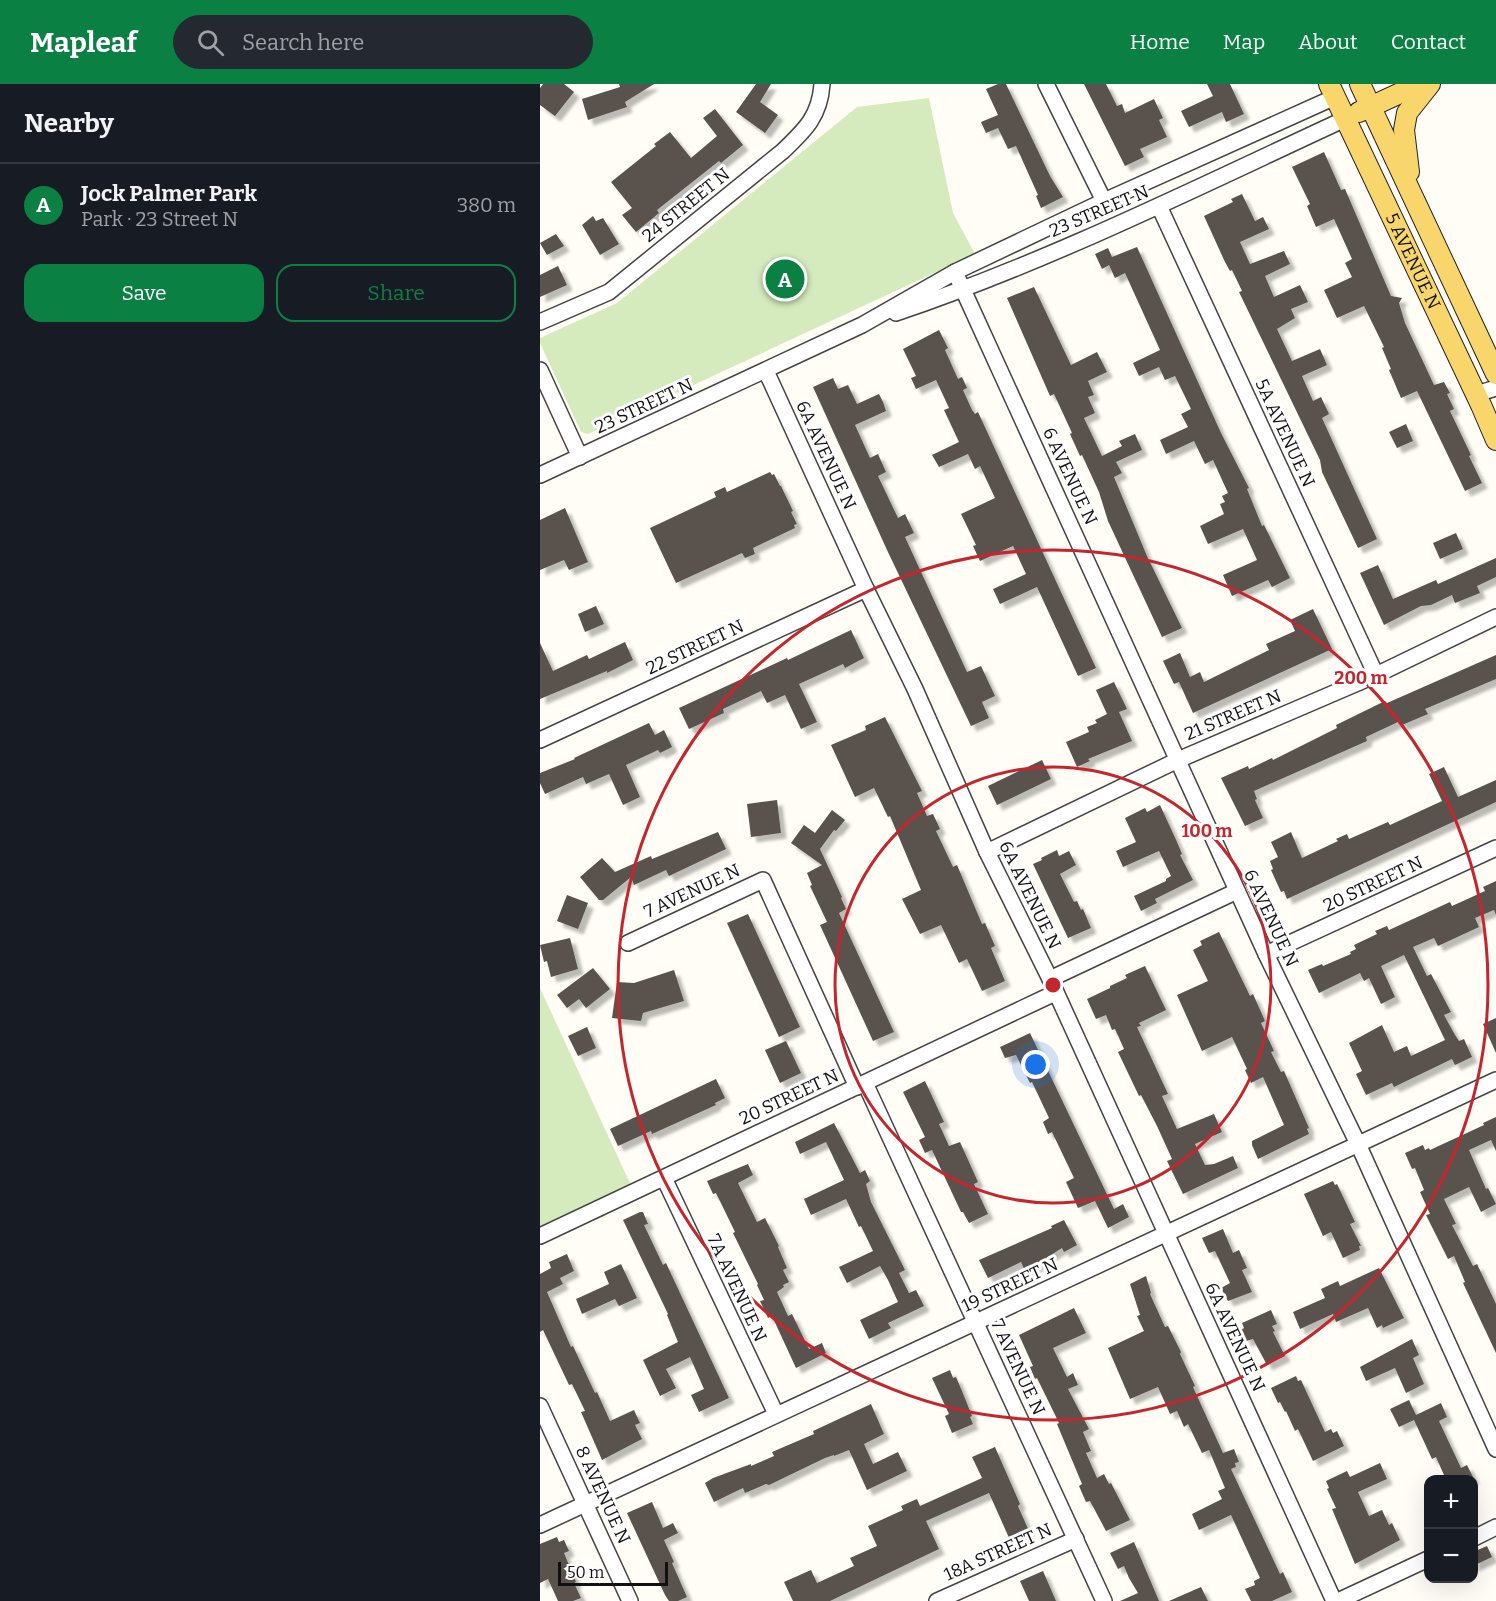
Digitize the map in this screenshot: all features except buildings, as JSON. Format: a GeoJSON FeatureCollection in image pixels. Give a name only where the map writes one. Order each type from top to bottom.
{"type":"FeatureCollection","features":[{"type":"Feature","properties":{"kind":"main road"},"geometry":{"type":"LineString","coordinates":[[1345,119],[1420,84]]}},
{"type":"Feature","properties":{"kind":"main road"},"geometry":{"type":"LineString","coordinates":[[1415,201],[1406,161],[1404,130],[1407,113],[1430,84]]}},
{"type":"Feature","properties":{"kind":"main road"},"geometry":{"type":"LineString","coordinates":[[1332,91],[1362,85]]}},
{"type":"Feature","properties":{"kind":"main road","name":"5 AVENUE N"},"geometry":{"type":"LineString","coordinates":[[1362,85],[1496,374]]}},
{"type":"Feature","properties":{"kind":"main road","name":"5 AVENUE N"},"geometry":{"type":"LineString","coordinates":[[1332,91],[1496,440]]}},
{"type":"Feature","properties":{"kind":"street","name":"24 STREET N"},"geometry":{"type":"LineString","coordinates":[[540,322],[609,292],[783,151],[808,126],[822,95],[822,84]]}},
{"type":"Feature","properties":{"kind":"street"},"geometry":{"type":"LineString","coordinates":[[1046,84],[1104,201]]}},
{"type":"Feature","properties":{"kind":"street","name":"23 STREET N"},"geometry":{"type":"LineString","coordinates":[[540,476],[862,325],[955,272],[1332,91]]}},
{"type":"Feature","properties":{"kind":"street","name":"23 STREET N"},"geometry":{"type":"LineString","coordinates":[[862,325],[963,291],[1159,206],[1345,119]]}},
{"type":"Feature","properties":{"kind":"street","name":"5A AVENUE N"},"geometry":{"type":"LineString","coordinates":[[1159,206],[1376,675]]}},
{"type":"Feature","properties":{"kind":"street","name":"6 AVENUE N"},"geometry":{"type":"LineString","coordinates":[[955,272],[1237,891],[1358,1144],[1496,1449]]}},
{"type":"Feature","properties":{"kind":"street"},"geometry":{"type":"LineString","coordinates":[[540,370],[580,457]]}},
{"type":"Feature","properties":{"kind":"street","name":"6A AVENUE N"},"geometry":{"type":"LineString","coordinates":[[766,371],[866,590],[915,689],[987,852],[1053,986],[1336,1601]]}},
{"type":"Feature","properties":{"kind":"street"},"geometry":{"type":"LineString","coordinates":[[1476,394],[1496,388]]}},
{"type":"Feature","properties":{"kind":"street","name":"22 STREET N"},"geometry":{"type":"LineString","coordinates":[[540,740],[866,590]]}},
{"type":"Feature","properties":{"kind":"street","name":"21 STREET N"},"geometry":{"type":"LineString","coordinates":[[987,852],[1178,760],[1376,675],[1496,617]]}},
{"type":"Feature","properties":{"kind":"street","name":"20 STREET N"},"geometry":{"type":"LineString","coordinates":[[1266,954],[1496,848]]}},
{"type":"Feature","properties":{"kind":"street","name":"7 AVENUE N"},"geometry":{"type":"LineString","coordinates":[[627,943],[763,880],[976,1322],[1104,1601]]}},
{"type":"Feature","properties":{"kind":"street","name":"20 STREET N"},"geometry":{"type":"LineString","coordinates":[[540,1236],[861,1085],[1237,891]]}},
{"type":"Feature","properties":{"kind":"street","name":"19 STREET N"},"geometry":{"type":"LineString","coordinates":[[540,1525],[1496,1080]]}},
{"type":"Feature","properties":{"kind":"street","name":"7A AVENUE N"},"geometry":{"type":"LineString","coordinates":[[664,1178],[776,1414]]}},
{"type":"Feature","properties":{"kind":"street","name":"8 AVENUE N"},"geometry":{"type":"LineString","coordinates":[[540,1406],[630,1601]]}},
{"type":"Feature","properties":{"kind":"street"},"geometry":{"type":"LineString","coordinates":[[1478,1536],[1496,1527]]}},
{"type":"Feature","properties":{"kind":"street","name":"18A STREET N"},"geometry":{"type":"LineString","coordinates":[[937,1601],[1076,1539]]}},
{"type":"Feature","properties":{"kind":"street"},"geometry":{"type":"LineString","coordinates":[[1336,1601],[1424,1561]]}},
{"type":"Feature","properties":{"kind":"green space"},"geometry":{"type":"Polygon","coordinates":[[[929,98],[953,213],[975,254],[588,434],[581,432],[540,343],[540,338],[617,303],[857,107],[929,98]]]}},
{"type":"Feature","properties":{"kind":"green space"},"geometry":{"type":"Polygon","coordinates":[[[540,988],[634,1192],[540,1237],[540,988]]]}},
{"type":"Feature","properties":{"kind":"place","name":"Jock Palmer Park"},"geometry":{"type":"Point","coordinates":[785,279]}}]}
